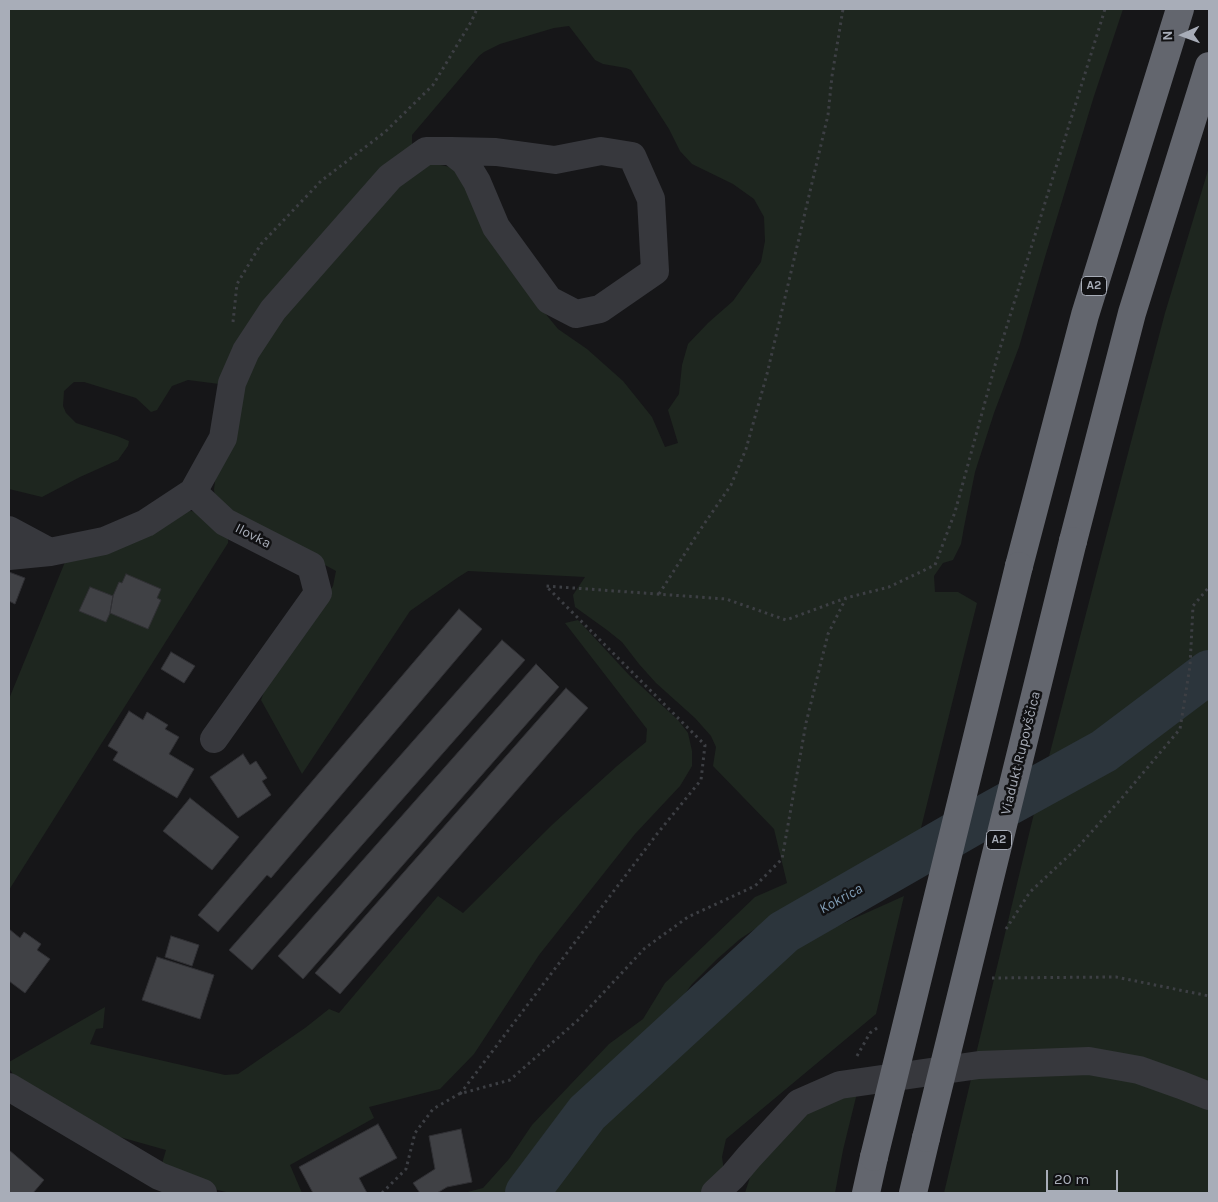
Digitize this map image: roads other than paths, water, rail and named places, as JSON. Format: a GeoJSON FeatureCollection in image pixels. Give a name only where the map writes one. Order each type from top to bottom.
{"type":"FeatureCollection","features":[{"type":"Feature","properties":{"kind":"highway","name":"A2"},"geometry":{"type":"LineString","coordinates":[[866,1193],[1019,566],[1085,315],[1180,9]]}},
{"type":"Feature","properties":{"kind":"highway","name":"Viadukt Rupovščica"},"geometry":{"type":"LineString","coordinates":[[913,1193],[1073,541],[1132,313],[1209,66]]}},
{"type":"Feature","properties":{"kind":"street"},"geometry":{"type":"LineString","coordinates":[[9,556],[50,552],[104,541],[146,523],[193,492],[223,438],[232,383],[246,351],[273,310],[390,177],[426,151],[451,151],[496,152],[555,160],[601,152],[632,156],[651,199],[655,271],[600,309],[576,314],[549,300],[496,227],[477,182],[465,162],[451,151]]}},
{"type":"Feature","properties":{"kind":"street","name":"Ilovka"},"geometry":{"type":"LineString","coordinates":[[193,492],[225,522],[311,566],[318,593],[214,739]]}},
{"type":"Feature","properties":{"kind":"street"},"geometry":{"type":"LineString","coordinates":[[9,530],[50,552]]}},
{"type":"Feature","properties":{"kind":"street"},"geometry":{"type":"LineString","coordinates":[[729,1188],[749,1157],[799,1103],[840,1084],[979,1064],[1089,1061],[1140,1070],[1209,1096]]}},
{"type":"Feature","properties":{"kind":"street"},"geometry":{"type":"LineString","coordinates":[[9,1087],[160,1176],[203,1193]]}},
{"type":"Feature","properties":{"kind":"waterway","name":"Kokrica"},"geometry":{"type":"LineString","coordinates":[[527,1193],[587,1113],[784,932],[986,816],[1104,751],[1209,672]]}}]}
